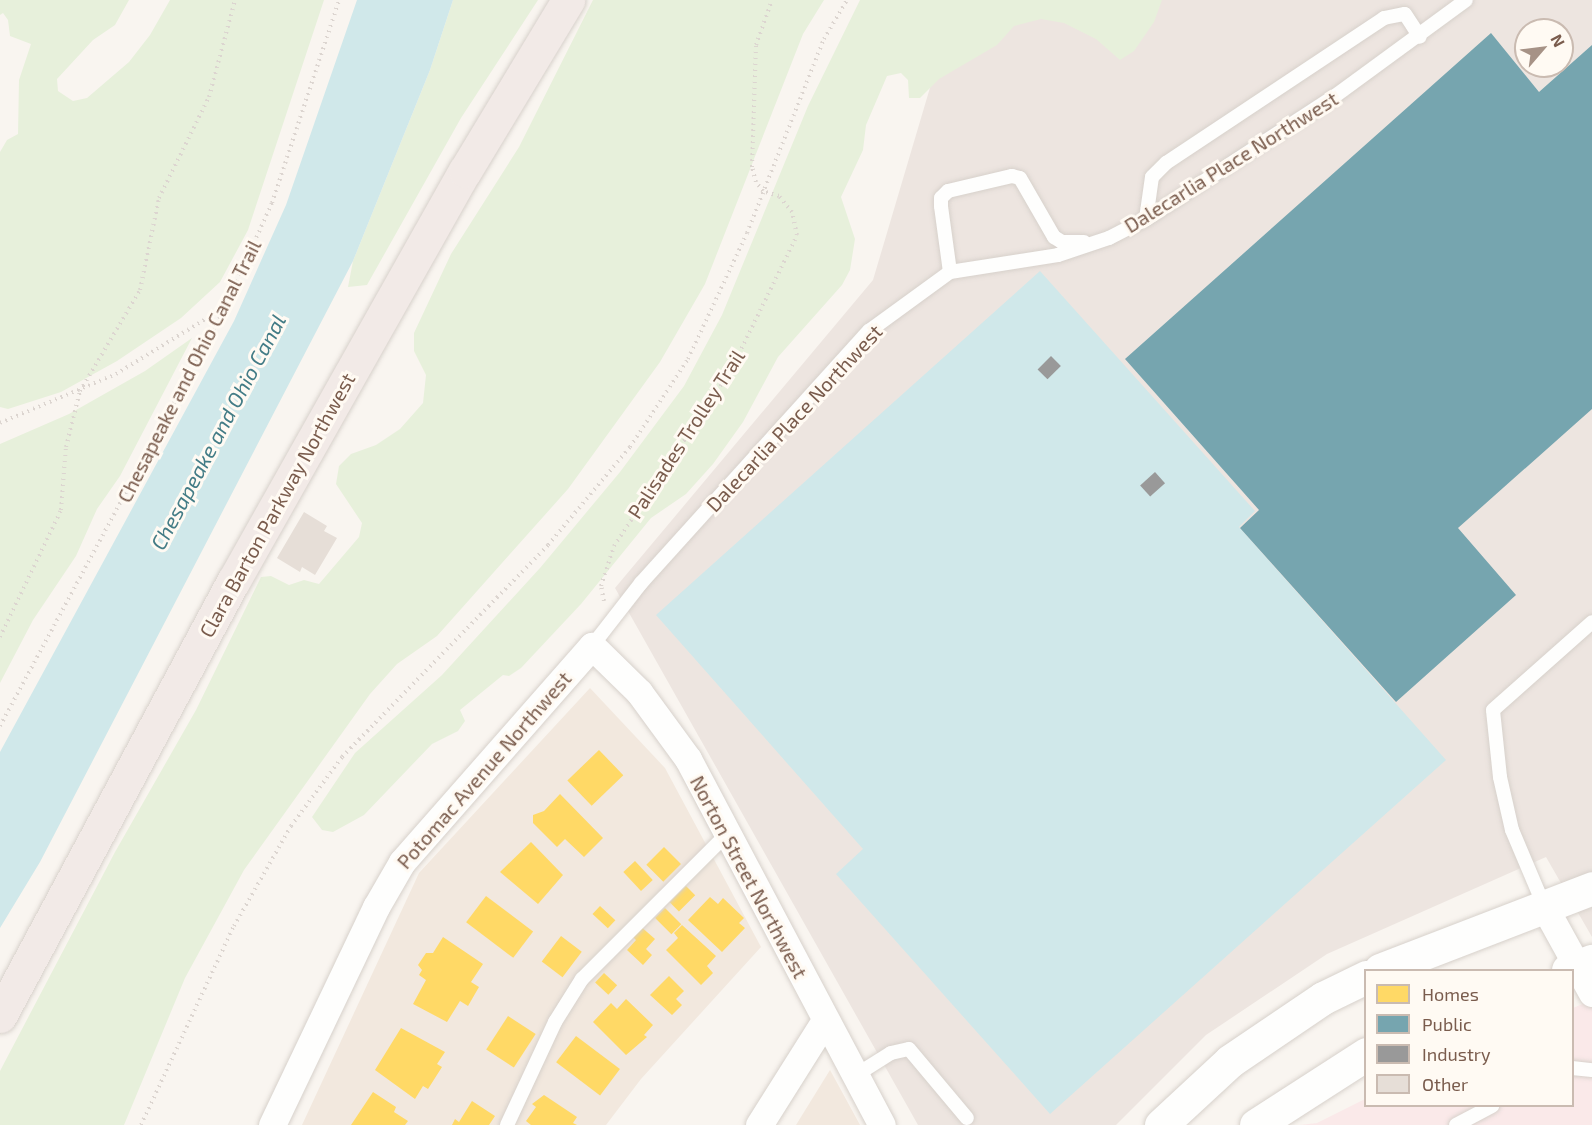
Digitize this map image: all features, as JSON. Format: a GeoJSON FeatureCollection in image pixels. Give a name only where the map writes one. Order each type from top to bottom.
{"type":"FeatureCollection","features":[{"type":"Feature","properties":{"kind":"highway","name":"Clara Barton Parkway Northwest"},"geometry":{"type":"LineString","coordinates":[[0,1017],[248,553],[465,171],[567,0]]}},
{"type":"Feature","properties":{"kind":"main road"},"geometry":{"type":"LineString","coordinates":[[1383,969],[1592,888]]}},
{"type":"Feature","properties":{"kind":"main road"},"geometry":{"type":"LineString","coordinates":[[1161,1125],[1230,1061],[1323,998],[1364,978]]}},
{"type":"Feature","properties":{"kind":"main road"},"geometry":{"type":"LineString","coordinates":[[1264,1122],[1364,1055]]}},
{"type":"Feature","properties":{"kind":"street","name":"Norton Street Northwest"},"geometry":{"type":"LineString","coordinates":[[592,646],[632,684],[669,731],[727,834],[882,1125]]}},
{"type":"Feature","properties":{"kind":"street","name":"Potomac Avenue Northwest"},"geometry":{"type":"LineString","coordinates":[[272,1125],[376,907],[402,862],[592,646]]}},
{"type":"Feature","properties":{"kind":"street"},"geometry":{"type":"LineString","coordinates":[[1545,908],[1582,973]]}},
{"type":"Feature","properties":{"kind":"street"},"geometry":{"type":"LineString","coordinates":[[759,1125],[825,1020]]}},
{"type":"Feature","properties":{"kind":"lane","name":"Dalecarlia Place Northwest"},"geometry":{"type":"LineString","coordinates":[[592,646],[641,583],[869,331],[950,272],[1058,255],[1099,241],[1146,219],[1420,37],[1467,0]]}},
{"type":"Feature","properties":{"kind":"lane"},"geometry":{"type":"LineString","coordinates":[[1146,219],[1152,177],[1166,164],[1384,18],[1405,14],[1420,37]]}},
{"type":"Feature","properties":{"kind":"lane"},"geometry":{"type":"LineString","coordinates":[[950,272],[941,198],[948,191],[1012,176],[1020,178],[1027,186],[1054,237],[1062,242],[1099,241]]}},
{"type":"Feature","properties":{"kind":"lane"},"geometry":{"type":"LineString","coordinates":[[1545,908],[1512,830],[1500,777],[1493,710],[1592,622]]}},
{"type":"Feature","properties":{"kind":"lane"},"geometry":{"type":"LineString","coordinates":[[507,1125],[555,1022],[582,979],[727,834]]}},
{"type":"Feature","properties":{"kind":"lane"},"geometry":{"type":"LineString","coordinates":[[856,1075],[891,1053],[909,1049],[967,1118]]}},
{"type":"Feature","properties":{"kind":"lane"},"geometry":{"type":"LineString","coordinates":[[1574,1068],[1592,1070]]}},
{"type":"Feature","properties":{"kind":"lane"},"geometry":{"type":"LineString","coordinates":[[1456,1125],[1490,1107]]}},
{"type":"Feature","properties":{"kind":"path"},"geometry":{"type":"LineString","coordinates":[[0,637],[61,510],[66,447],[80,391],[140,290],[159,198],[209,97],[235,0]]}},
{"type":"Feature","properties":{"kind":"path","name":"Chesapeake and Ohio Canal Trail"},"geometry":{"type":"LineString","coordinates":[[0,726],[170,417],[225,306],[272,203],[339,0]]}},
{"type":"Feature","properties":{"kind":"path"},"geometry":{"type":"LineString","coordinates":[[764,191],[756,182],[752,166],[756,138],[752,81],[756,45],[772,0]]}},
{"type":"Feature","properties":{"kind":"path"},"geometry":{"type":"LineString","coordinates":[[141,1125],[234,927],[291,826],[342,757],[548,544],[630,447],[688,359],[764,191],[824,39],[847,0]]}},
{"type":"Feature","properties":{"kind":"path","name":"Palisades Trolley Trail"},"geometry":{"type":"LineString","coordinates":[[606,607],[601,586],[614,546],[731,370],[797,235],[792,213],[779,196],[764,191]]}},
{"type":"Feature","properties":{"kind":"path"},"geometry":{"type":"LineString","coordinates":[[0,423],[116,374],[225,306]]}},
{"type":"Feature","properties":{"kind":"shaded area"},"geometry":{"type":"Polygon","coordinates":[[[956,0],[1592,0],[1592,937],[1546,857],[1327,954],[1206,1035],[1116,1125],[918,1125],[615,588],[873,280],[956,0]]]}},
{"type":"Feature","properties":{"kind":"shaded area"},"geometry":{"type":"Polygon","coordinates":[[[590,688],[665,768],[761,947],[641,1079],[606,1125],[302,1125],[419,873],[590,688]]]}},
{"type":"Feature","properties":{"kind":"shaded area"},"geometry":{"type":"Polygon","coordinates":[[[1592,1000],[1592,1125],[1300,1125],[1317,1123],[1364,1100],[1364,1107],[1574,1107],[1574,1008],[1592,1000]]]}},
{"type":"Feature","properties":{"kind":"shaded area"},"geometry":{"type":"Polygon","coordinates":[[[830,1070],[860,1125],[796,1125],[830,1070]]]}},
{"type":"Feature","properties":{"kind":"green space"},"geometry":{"type":"Polygon","coordinates":[[[0,0],[129,0],[115,25],[93,40],[57,79],[58,91],[73,101],[87,98],[129,62],[150,35],[170,0],[324,0],[248,230],[220,282],[181,318],[117,361],[61,392],[8,409],[0,407],[0,152],[7,140],[18,134],[19,80],[31,44],[10,36],[8,20],[3,13],[0,15],[0,0]]]}},
{"type":"Feature","properties":{"kind":"green space"},"geometry":{"type":"Polygon","coordinates":[[[453,0],[538,0],[461,118],[367,285],[348,287],[353,261],[430,70],[453,0]]]}},
{"type":"Feature","properties":{"kind":"green space"},"geometry":{"type":"Polygon","coordinates":[[[593,0],[824,0],[803,34],[705,284],[660,362],[568,489],[437,636],[397,664],[370,694],[244,870],[185,978],[124,1125],[0,1125],[0,1071],[115,852],[196,710],[261,577],[271,576],[289,585],[304,580],[319,584],[359,537],[362,523],[336,484],[339,466],[351,454],[376,445],[400,429],[423,403],[426,375],[414,351],[414,333],[451,254],[519,147],[593,0]]]}},
{"type":"Feature","properties":{"kind":"green space"},"geometry":{"type":"Polygon","coordinates":[[[860,0],[1162,0],[1154,22],[1134,51],[1120,60],[1096,39],[1064,23],[1041,19],[1014,26],[997,45],[939,79],[920,98],[909,98],[908,80],[901,73],[887,76],[866,125],[863,150],[841,197],[855,239],[850,270],[842,285],[778,357],[743,422],[713,464],[686,494],[651,518],[581,604],[521,668],[509,676],[503,675],[460,710],[465,721],[458,731],[432,744],[364,815],[333,832],[322,830],[312,817],[355,753],[442,675],[540,568],[620,472],[684,386],[722,315],[808,106],[860,0]]]}},
{"type":"Feature","properties":{"kind":"green space"},"geometry":{"type":"Polygon","coordinates":[[[192,338],[120,476],[97,509],[76,556],[33,620],[0,683],[0,444],[69,414],[145,371],[192,338]]]}},
{"type":"Feature","properties":{"kind":"water","name":"Chesapeake and Ohio Canal"},"geometry":{"type":"Polygon","coordinates":[[[357,0],[453,0],[430,70],[353,261],[40,862],[0,928],[0,752],[234,321],[286,205],[357,0]]]}},
{"type":"Feature","properties":{"kind":"water"},"geometry":{"type":"Polygon","coordinates":[[[1040,271],[1255,511],[1239,527],[1446,760],[1050,1114],[836,874],[863,849],[656,615],[1040,271]]]}},
{"type":"Feature","properties":{"kind":"building: Homes"},"geometry":{"type":"Polygon","coordinates":[[[599,750],[623,775],[592,806],[567,781],[599,750]]]}},
{"type":"Feature","properties":{"kind":"building: Homes"},"geometry":{"type":"Polygon","coordinates":[[[560,794],[603,838],[584,857],[565,839],[557,847],[533,823],[533,815],[544,811],[560,794]]]}},
{"type":"Feature","properties":{"kind":"building: Homes"},"geometry":{"type":"Polygon","coordinates":[[[531,842],[563,875],[538,904],[500,872],[531,842]]]}},
{"type":"Feature","properties":{"kind":"building: Homes"},"geometry":{"type":"Polygon","coordinates":[[[664,847],[681,864],[663,882],[646,865],[664,847]]]}},
{"type":"Feature","properties":{"kind":"building: Homes"},"geometry":{"type":"Polygon","coordinates":[[[635,861],[653,880],[641,891],[623,872],[635,861]]]}},
{"type":"Feature","properties":{"kind":"building: Homes"},"geometry":{"type":"Polygon","coordinates":[[[686,886],[695,895],[679,911],[670,902],[686,886]]]}},
{"type":"Feature","properties":{"kind":"building: Homes"},"geometry":{"type":"Polygon","coordinates":[[[486,896],[533,932],[513,958],[466,922],[486,896]]]}},
{"type":"Feature","properties":{"kind":"building: Homes"},"geometry":{"type":"Polygon","coordinates":[[[710,897],[718,904],[723,898],[744,918],[739,923],[745,928],[722,952],[688,920],[710,897]]]}},
{"type":"Feature","properties":{"kind":"building: Homes"},"geometry":{"type":"Polygon","coordinates":[[[600,906],[615,920],[608,928],[592,914],[600,906]]]}},
{"type":"Feature","properties":{"kind":"building: Homes"},"geometry":{"type":"Polygon","coordinates":[[[665,908],[681,924],[671,934],[655,918],[665,908]]]}},
{"type":"Feature","properties":{"kind":"building: Homes"},"geometry":{"type":"Polygon","coordinates":[[[639,925],[655,939],[646,949],[652,955],[643,965],[627,950],[636,940],[630,934],[639,925]]]}},
{"type":"Feature","properties":{"kind":"building: Homes"},"geometry":{"type":"Polygon","coordinates":[[[682,925],[716,956],[707,966],[713,973],[701,985],[666,950],[678,938],[674,933],[682,925]]]}},
{"type":"Feature","properties":{"kind":"building: Homes"},"geometry":{"type":"Polygon","coordinates":[[[561,936],[582,952],[563,977],[542,962],[561,936]]]}},
{"type":"Feature","properties":{"kind":"building: Homes"},"geometry":{"type":"Polygon","coordinates":[[[443,937],[483,964],[471,982],[479,987],[468,1006],[460,1001],[447,1022],[413,1004],[426,980],[419,975],[422,970],[418,965],[426,953],[433,953],[443,937]]]}},
{"type":"Feature","properties":{"kind":"building: Homes"},"geometry":{"type":"Polygon","coordinates":[[[604,973],[617,985],[608,995],[595,983],[604,973]]]}},
{"type":"Feature","properties":{"kind":"building: Homes"},"geometry":{"type":"Polygon","coordinates":[[[669,976],[684,991],[676,999],[682,1005],[672,1015],[650,995],[669,976]]]}},
{"type":"Feature","properties":{"kind":"building: Homes"},"geometry":{"type":"Polygon","coordinates":[[[626,999],[653,1025],[644,1035],[647,1037],[626,1055],[593,1022],[611,1003],[617,1009],[626,999]]]}},
{"type":"Feature","properties":{"kind":"building: Homes"},"geometry":{"type":"Polygon","coordinates":[[[508,1016],[536,1034],[514,1068],[486,1050],[508,1016]]]}},
{"type":"Feature","properties":{"kind":"building: Homes"},"geometry":{"type":"Polygon","coordinates":[[[401,1028],[445,1052],[437,1064],[442,1067],[428,1089],[423,1086],[415,1099],[375,1070],[401,1028]]]}},
{"type":"Feature","properties":{"kind":"building: Homes"},"geometry":{"type":"Polygon","coordinates":[[[576,1036],[620,1069],[600,1095],[556,1062],[576,1036]]]}},
{"type":"Feature","properties":{"kind":"building: Homes"},"geometry":{"type":"Polygon","coordinates":[[[373,1092],[396,1107],[394,1112],[408,1121],[405,1125],[351,1125],[373,1092]]]}},
{"type":"Feature","properties":{"kind":"building: Homes"},"geometry":{"type":"Polygon","coordinates":[[[544,1095],[577,1117],[573,1123],[577,1125],[531,1125],[526,1121],[536,1107],[532,1104],[544,1095]]]}},
{"type":"Feature","properties":{"kind":"building: Homes"},"geometry":{"type":"Polygon","coordinates":[[[472,1101],[495,1116],[489,1125],[452,1125],[455,1119],[459,1122],[472,1101]]]}},
{"type":"Feature","properties":{"kind":"building: Public"},"geometry":{"type":"Polygon","coordinates":[[[1491,33],[1514,61],[1514,78],[1528,78],[1539,92],[1555,78],[1574,78],[1574,61],[1592,45],[1592,409],[1458,528],[1516,595],[1396,702],[1240,528],[1259,510],[1125,359],[1491,33]]]}},
{"type":"Feature","properties":{"kind":"building: Industry"},"geometry":{"type":"Polygon","coordinates":[[[1051,356],[1061,366],[1047,379],[1038,369],[1051,356]]]}},
{"type":"Feature","properties":{"kind":"building: Industry"},"geometry":{"type":"Polygon","coordinates":[[[1155,472],[1165,483],[1150,497],[1140,485],[1155,472]]]}},
{"type":"Feature","properties":{"kind":"building: Other"},"geometry":{"type":"Polygon","coordinates":[[[304,512],[327,526],[324,531],[337,538],[315,575],[302,567],[300,572],[277,558],[304,512]]]}}]}
